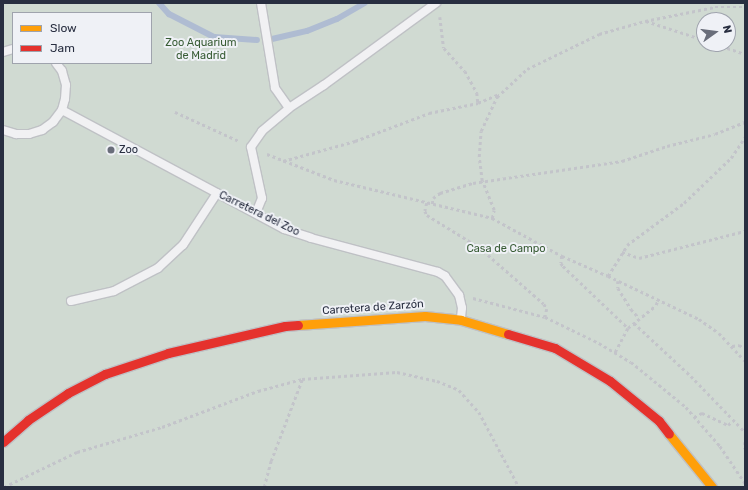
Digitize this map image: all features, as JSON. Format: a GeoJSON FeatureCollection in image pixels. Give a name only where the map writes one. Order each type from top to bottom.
{"type":"FeatureCollection","features":[{"type":"Feature","properties":{"kind":"street","name":"Carretera de Zarzón"},"geometry":{"type":"LineString","coordinates":[[3,442],[28,420],[68,393],[105,374],[168,353],[285,326],[425,316],[461,320],[555,348],[610,381],[659,421],[712,487]]}},
{"type":"Feature","properties":{"kind":"lane"},"geometry":{"type":"LineString","coordinates":[[261,3],[275,88],[288,108]]}},
{"type":"Feature","properties":{"kind":"lane"},"geometry":{"type":"LineString","coordinates":[[256,213],[262,198],[251,146],[262,131],[288,108],[438,7]]}},
{"type":"Feature","properties":{"kind":"lane"},"geometry":{"type":"LineString","coordinates":[[3,130],[16,134],[29,134],[42,130],[53,122],[62,110],[66,85],[62,71],[57,64]]}},
{"type":"Feature","properties":{"kind":"lane","name":"Carretera del Zoo"},"geometry":{"type":"LineString","coordinates":[[62,110],[284,229],[438,272],[449,281],[459,295],[462,308],[461,320]]}},
{"type":"Feature","properties":{"kind":"lane"},"geometry":{"type":"LineString","coordinates":[[70,301],[114,291],[158,268],[183,245],[217,193]]}},
{"type":"Feature","properties":{"kind":"path"},"geometry":{"type":"LineString","coordinates":[[438,7],[444,48],[465,71],[477,93],[478,103]]}},
{"type":"Feature","properties":{"kind":"path"},"geometry":{"type":"LineString","coordinates":[[492,218],[494,210],[493,206],[482,181],[479,157],[481,131],[497,97],[528,69],[599,34],[645,21],[716,7],[745,7]]}},
{"type":"Feature","properties":{"kind":"path"},"geometry":{"type":"LineString","coordinates":[[645,21],[696,37]]}},
{"type":"Feature","properties":{"kind":"path"},"geometry":{"type":"LineString","coordinates":[[283,161],[355,141],[429,113],[478,103],[502,93]]}},
{"type":"Feature","properties":{"kind":"path"},"geometry":{"type":"LineString","coordinates":[[175,112],[283,161],[334,180],[492,218],[562,256],[658,299],[711,327],[732,346],[745,361]]}},
{"type":"Feature","properties":{"kind":"path"},"geometry":{"type":"LineString","coordinates":[[432,204],[433,198],[440,193],[482,181],[622,161],[667,146],[715,134],[745,122]]}},
{"type":"Feature","properties":{"kind":"path"},"geometry":{"type":"LineString","coordinates":[[608,276],[627,245],[690,198],[731,158],[745,137]]}},
{"type":"Feature","properties":{"kind":"path"},"geometry":{"type":"LineString","coordinates":[[427,203],[425,212],[427,215],[479,247],[544,304],[547,309],[545,317]]}},
{"type":"Feature","properties":{"kind":"path"},"geometry":{"type":"LineString","coordinates":[[622,252],[639,258],[745,231]]}},
{"type":"Feature","properties":{"kind":"path"},"geometry":{"type":"LineString","coordinates":[[562,256],[561,263],[563,266],[628,328]]}},
{"type":"Feature","properties":{"kind":"path"},"geometry":{"type":"LineString","coordinates":[[618,281],[618,288],[631,309],[639,318]]}},
{"type":"Feature","properties":{"kind":"path"},"geometry":{"type":"LineString","coordinates":[[615,352],[628,328],[656,305],[658,299]]}},
{"type":"Feature","properties":{"kind":"path"},"geometry":{"type":"LineString","coordinates":[[634,323],[691,376],[745,432]]}},
{"type":"Feature","properties":{"kind":"path"},"geometry":{"type":"LineString","coordinates":[[732,346],[739,345],[745,348]]}},
{"type":"Feature","properties":{"kind":"path"},"geometry":{"type":"LineString","coordinates":[[4,487],[77,452],[162,427],[258,391],[302,379],[397,372],[437,381],[459,390],[479,412],[519,487]]}},
{"type":"Feature","properties":{"kind":"path"},"geometry":{"type":"LineString","coordinates":[[264,487],[271,461],[302,379]]}},
{"type":"Feature","properties":{"kind":"path"},"geometry":{"type":"LineString","coordinates":[[694,416],[702,413],[728,425],[733,421]]}},
{"type":"Feature","properties":{"kind":"path"},"geometry":{"type":"LineString","coordinates":[[745,442],[745,449]]}},
{"type":"Feature","properties":{"kind":"green space","name":"Casa de Campo"},"geometry":{"type":"Polygon","coordinates":[[[3,3],[745,3],[745,487],[3,487],[3,3]]]}},
{"type":"Feature","properties":{"kind":"waterway"},"geometry":{"type":"LineString","coordinates":[[159,3],[169,14],[214,37],[257,40]]}},
{"type":"Feature","properties":{"kind":"waterway"},"geometry":{"type":"LineString","coordinates":[[272,39],[307,31],[337,19],[365,3]]}},
{"type":"Feature","properties":{"kind":"traffic: slow"},"geometry":{"type":"LineString","coordinates":[[298,325],[425,316],[461,320],[508,334]]}},
{"type":"Feature","properties":{"kind":"traffic: slow"},"geometry":{"type":"LineString","coordinates":[[669,434],[712,487]]}},
{"type":"Feature","properties":{"kind":"traffic: jam"},"geometry":{"type":"LineString","coordinates":[[3,442],[28,420],[68,393],[105,374],[168,353],[285,326],[298,325]]}},
{"type":"Feature","properties":{"kind":"traffic: jam"},"geometry":{"type":"LineString","coordinates":[[508,334],[555,348],[610,381],[659,421],[669,434]]}},
{"type":"Feature","properties":{"kind":"place","name":"Zoo"},"geometry":{"type":"Point","coordinates":[111,150]}},
{"type":"Feature","properties":{"kind":"park label","name":"Zoo Aquarium de Madrid"},"geometry":{"type":"Point","coordinates":[201,50]}}]}
